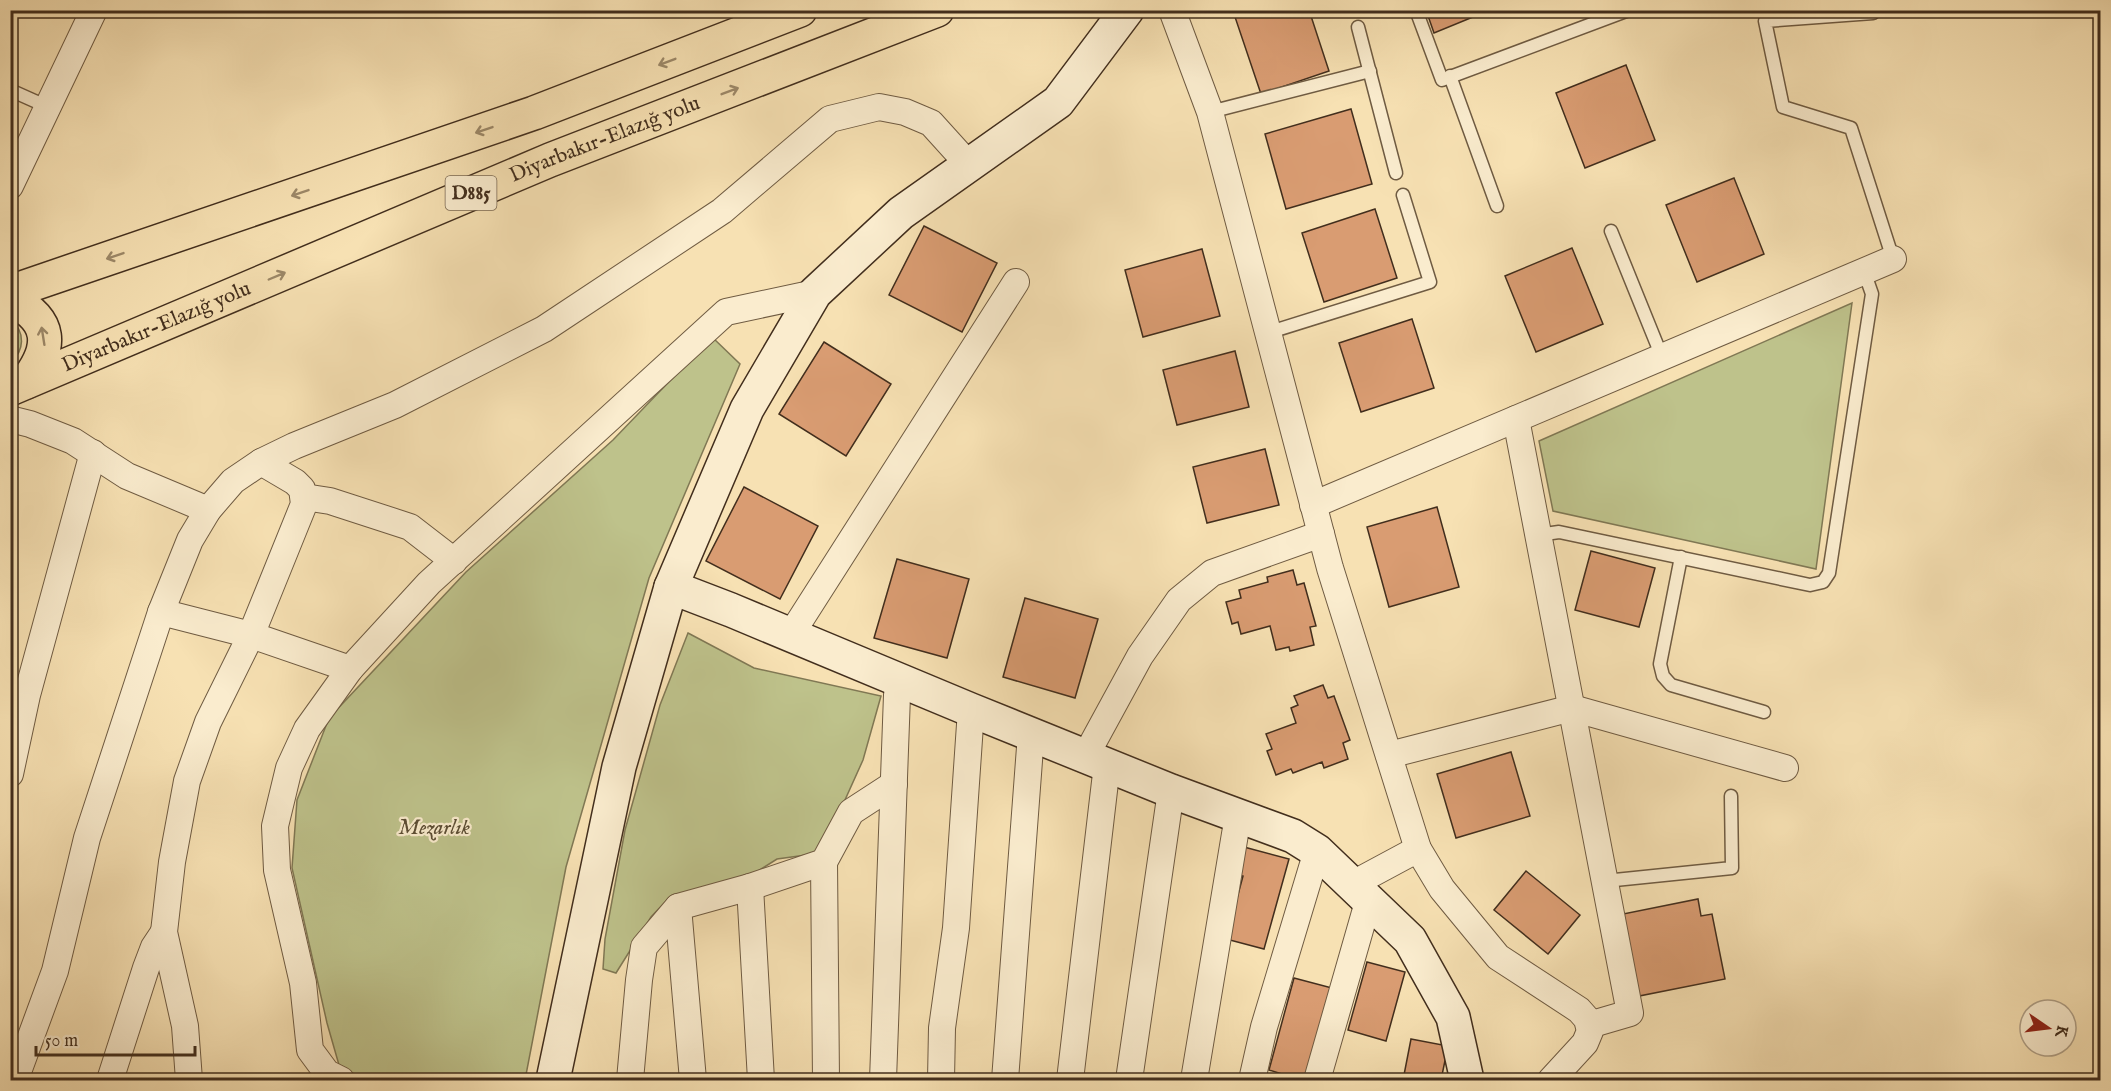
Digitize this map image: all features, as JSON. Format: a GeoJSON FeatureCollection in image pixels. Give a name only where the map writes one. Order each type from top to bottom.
{"type":"FeatureCollection","features":[{"type":"Feature","properties":{"kind":"highway","name":"D885"},"geometry":{"type":"LineString","coordinates":[[10,292],[534,113],[800,10]]}},
{"type":"Feature","properties":{"kind":"highway","name":"Diyarbakır-Elazığ yolu"},"geometry":{"type":"LineString","coordinates":[[16,391],[550,160],[937,10]]}},
{"type":"Feature","properties":{"kind":"highway"},"geometry":{"type":"LineString","coordinates":[[10,299],[23,305],[34,314],[42,326],[45,340],[44,355],[36,370],[16,391]]}},
{"type":"Feature","properties":{"kind":"street"},"geometry":{"type":"LineString","coordinates":[[10,186],[94,10]]}},
{"type":"Feature","properties":{"kind":"street"},"geometry":{"type":"LineString","coordinates":[[553,1080],[619,767],[671,587],[747,409],[815,293],[901,213],[1058,102],[1127,10]]}},
{"type":"Feature","properties":{"kind":"street"},"geometry":{"type":"LineString","coordinates":[[1172,10],[1210,112],[1330,568],[1418,849],[1442,888],[1498,957],[1579,1010],[1589,1025],[1585,1043],[1551,1080]]}},
{"type":"Feature","properties":{"kind":"street"},"geometry":{"type":"LineString","coordinates":[[15,1080],[55,971],[87,838],[161,612],[190,540],[208,510],[233,481],[261,462],[294,446],[395,405],[544,329],[722,211],[830,119],[879,106],[905,112],[931,123],[969,165]]}},
{"type":"Feature","properties":{"kind":"street"},"geometry":{"type":"LineString","coordinates":[[1313,505],[1893,259]]}},
{"type":"Feature","properties":{"kind":"street"},"geometry":{"type":"LineString","coordinates":[[790,636],[1017,282]]}},
{"type":"Feature","properties":{"kind":"street"},"geometry":{"type":"LineString","coordinates":[[325,1075],[310,1050],[303,983],[278,870],[275,826],[289,768],[307,729],[350,669],[429,583],[726,312],[815,293]]}},
{"type":"Feature","properties":{"kind":"street"},"geometry":{"type":"LineString","coordinates":[[10,419],[52,432],[93,453],[127,476],[208,510]]}},
{"type":"Feature","properties":{"kind":"street"},"geometry":{"type":"LineString","coordinates":[[1516,419],[1630,1012],[1589,1025]]}},
{"type":"Feature","properties":{"kind":"street"},"geometry":{"type":"LineString","coordinates":[[10,774],[27,695],[93,453]]}},
{"type":"Feature","properties":{"kind":"street"},"geometry":{"type":"LineString","coordinates":[[189,1080],[185,1026],[164,932],[172,862],[187,781],[208,722],[251,635],[304,504],[302,489],[295,482],[261,462]]}},
{"type":"Feature","properties":{"kind":"street"},"geometry":{"type":"LineString","coordinates":[[304,496],[330,501],[410,527],[454,561]]}},
{"type":"Feature","properties":{"kind":"street"},"geometry":{"type":"LineString","coordinates":[[1070,1080],[1096,761],[1140,656],[1179,600],[1212,573],[1321,534]]}},
{"type":"Feature","properties":{"kind":"street"},"geometry":{"type":"LineString","coordinates":[[671,587],[1096,761],[1293,836],[1317,851],[1410,940],[1454,1017],[1467,1080]]}},
{"type":"Feature","properties":{"kind":"street"},"geometry":{"type":"LineString","coordinates":[[161,612],[251,635],[350,669]]}},
{"type":"Feature","properties":{"kind":"street"},"geometry":{"type":"LineString","coordinates":[[883,1080],[897,695]]}},
{"type":"Feature","properties":{"kind":"street"},"geometry":{"type":"LineString","coordinates":[[1389,755],[1572,708],[1785,768]]}},
{"type":"Feature","properties":{"kind":"street"},"geometry":{"type":"LineString","coordinates":[[941,1080],[942,1028],[956,928],[970,710]]}},
{"type":"Feature","properties":{"kind":"street"},"geometry":{"type":"LineString","coordinates":[[1005,1080],[1031,734]]}},
{"type":"Feature","properties":{"kind":"street"},"geometry":{"type":"LineString","coordinates":[[826,1080],[824,862],[851,812],[894,784]]}},
{"type":"Feature","properties":{"kind":"street"},"geometry":{"type":"LineString","coordinates":[[1129,1080],[1171,791]]}},
{"type":"Feature","properties":{"kind":"street"},"geometry":{"type":"LineString","coordinates":[[1194,1080],[1238,816]]}},
{"type":"Feature","properties":{"kind":"street"},"geometry":{"type":"LineString","coordinates":[[1317,1080],[1364,878],[1418,849]]}},
{"type":"Feature","properties":{"kind":"street"},"geometry":{"type":"LineString","coordinates":[[1252,1080],[1264,1027],[1317,851]]}},
{"type":"Feature","properties":{"kind":"street"},"geometry":{"type":"LineString","coordinates":[[630,1080],[644,947],[678,907],[750,887],[824,862]]}},
{"type":"Feature","properties":{"kind":"street"},"geometry":{"type":"LineString","coordinates":[[750,887],[761,1080]]}},
{"type":"Feature","properties":{"kind":"street"},"geometry":{"type":"LineString","coordinates":[[678,907],[693,1080]]}},
{"type":"Feature","properties":{"kind":"street"},"geometry":{"type":"LineString","coordinates":[[110,1080],[146,968],[154,947],[164,932]]}},
{"type":"Feature","properties":{"kind":"lane"},"geometry":{"type":"LineString","coordinates":[[1416,10],[1442,80],[1629,10]]}},
{"type":"Feature","properties":{"kind":"lane"},"geometry":{"type":"LineString","coordinates":[[1873,13],[1765,21],[1783,107],[1851,128],[1893,259]]}},
{"type":"Feature","properties":{"kind":"lane"},"geometry":{"type":"LineString","coordinates":[[1358,27],[1396,173]]}},
{"type":"Feature","properties":{"kind":"lane"},"geometry":{"type":"LineString","coordinates":[[1210,112],[1370,71]]}},
{"type":"Feature","properties":{"kind":"lane"},"geometry":{"type":"LineString","coordinates":[[1450,76],[1497,206]]}},
{"type":"Feature","properties":{"kind":"lane"},"geometry":{"type":"LineString","coordinates":[[10,90],[48,107]]}},
{"type":"Feature","properties":{"kind":"lane"},"geometry":{"type":"LineString","coordinates":[[1267,333],[1430,282],[1403,195]]}},
{"type":"Feature","properties":{"kind":"lane"},"geometry":{"type":"LineString","coordinates":[[1611,231],[1662,357]]}},
{"type":"Feature","properties":{"kind":"lane"},"geometry":{"type":"LineString","coordinates":[[1538,535],[1559,531],[1810,585],[1823,582],[1829,573],[1872,294],[1864,271]]}},
{"type":"Feature","properties":{"kind":"lane"},"geometry":{"type":"LineString","coordinates":[[1681,557],[1660,664],[1663,676],[1671,684],[1764,712]]}},
{"type":"Feature","properties":{"kind":"lane"},"geometry":{"type":"LineString","coordinates":[[1605,882],[1732,868],[1731,796]]}},
{"type":"Feature","properties":{"kind":"green space"},"geometry":{"type":"Polygon","coordinates":[[[1852,303],[1816,569],[1553,511],[1539,441],[1852,303]]]}},
{"type":"Feature","properties":{"kind":"green space"},"geometry":{"type":"Polygon","coordinates":[[[11,320],[19,330],[22,341],[19,352],[11,362],[11,320]]]}},
{"type":"Feature","properties":{"kind":"green space","name":"Mezarlık"},"geometry":{"type":"Polygon","coordinates":[[[712,337],[740,364],[649,578],[566,867],[525,1080],[364,1080],[339,1065],[327,1023],[292,868],[297,800],[329,718],[466,572],[613,440],[712,337]]]}},
{"type":"Feature","properties":{"kind":"green space"},"geometry":{"type":"Polygon","coordinates":[[[688,633],[754,668],[881,696],[863,760],[821,853],[777,859],[747,878],[668,899],[651,917],[616,973],[603,969],[605,939],[625,830],[660,705],[688,633]]]}},
{"type":"Feature","properties":{"kind":"building"},"geometry":{"type":"Polygon","coordinates":[[[1243,10],[1309,10],[1329,71],[1261,94],[1234,14],[1243,10]]]}},
{"type":"Feature","properties":{"kind":"building"},"geometry":{"type":"Polygon","coordinates":[[[1426,10],[1490,10],[1434,33],[1426,10]]]}},
{"type":"Feature","properties":{"kind":"building"},"geometry":{"type":"Polygon","coordinates":[[[1626,65],[1655,140],[1585,168],[1556,93],[1626,65]]]}},
{"type":"Feature","properties":{"kind":"building"},"geometry":{"type":"Polygon","coordinates":[[[1351,109],[1372,184],[1286,209],[1265,134],[1351,109]]]}},
{"type":"Feature","properties":{"kind":"building"},"geometry":{"type":"Polygon","coordinates":[[[1734,178],[1764,254],[1697,282],[1666,205],[1734,178]]]}},
{"type":"Feature","properties":{"kind":"building"},"geometry":{"type":"Polygon","coordinates":[[[1375,209],[1397,278],[1324,302],[1302,233],[1375,209]]]}},
{"type":"Feature","properties":{"kind":"building"},"geometry":{"type":"Polygon","coordinates":[[[924,226],[997,263],[962,332],[889,295],[924,226]]]}},
{"type":"Feature","properties":{"kind":"building"},"geometry":{"type":"Polygon","coordinates":[[[1572,248],[1603,324],[1536,352],[1505,276],[1572,248]]]}},
{"type":"Feature","properties":{"kind":"building"},"geometry":{"type":"Polygon","coordinates":[[[1202,249],[1220,316],[1143,337],[1125,270],[1202,249]]]}},
{"type":"Feature","properties":{"kind":"building"},"geometry":{"type":"Polygon","coordinates":[[[1412,319],[1434,388],[1361,412],[1339,343],[1412,319]]]}},
{"type":"Feature","properties":{"kind":"building"},"geometry":{"type":"Polygon","coordinates":[[[824,342],[891,384],[846,456],[779,414],[824,342]]]}},
{"type":"Feature","properties":{"kind":"building"},"geometry":{"type":"Polygon","coordinates":[[[1235,351],[1249,407],[1177,425],[1163,370],[1235,351]]]}},
{"type":"Feature","properties":{"kind":"building"},"geometry":{"type":"Polygon","coordinates":[[[1265,449],[1279,505],[1207,523],[1193,467],[1265,449]]]}},
{"type":"Feature","properties":{"kind":"building"},"geometry":{"type":"Polygon","coordinates":[[[744,487],[818,526],[780,599],[706,561],[744,487]]]}},
{"type":"Feature","properties":{"kind":"building"},"geometry":{"type":"Polygon","coordinates":[[[1437,507],[1459,587],[1389,607],[1367,527],[1437,507]]]}},
{"type":"Feature","properties":{"kind":"building"},"geometry":{"type":"Polygon","coordinates":[[[1591,551],[1655,568],[1639,627],[1575,610],[1591,551]]]}},
{"type":"Feature","properties":{"kind":"building"},"geometry":{"type":"Polygon","coordinates":[[[897,559],[969,579],[947,658],[874,638],[897,559]]]}},
{"type":"Feature","properties":{"kind":"building"},"geometry":{"type":"Polygon","coordinates":[[[1293,570],[1297,585],[1304,583],[1316,626],[1310,627],[1314,645],[1290,651],[1289,647],[1276,650],[1270,626],[1241,634],[1238,622],[1232,624],[1226,602],[1241,598],[1239,590],[1268,582],[1267,577],[1293,570]]]}},
{"type":"Feature","properties":{"kind":"building"},"geometry":{"type":"Polygon","coordinates":[[[1025,598],[1098,619],[1075,698],[1003,677],[1025,598]]]}},
{"type":"Feature","properties":{"kind":"building"},"geometry":{"type":"Polygon","coordinates":[[[1323,685],[1328,698],[1334,696],[1350,740],[1343,743],[1348,759],[1324,768],[1322,762],[1293,773],[1291,769],[1276,775],[1267,751],[1272,749],[1266,734],[1296,723],[1291,708],[1298,705],[1294,696],[1323,685]]]}},
{"type":"Feature","properties":{"kind":"building"},"geometry":{"type":"Polygon","coordinates":[[[1511,752],[1530,816],[1456,838],[1437,774],[1511,752]]]}},
{"type":"Feature","properties":{"kind":"building"},"geometry":{"type":"Polygon","coordinates":[[[1244,847],[1289,859],[1264,949],[1226,939],[1243,876],[1237,875],[1244,847]]]}},
{"type":"Feature","properties":{"kind":"building"},"geometry":{"type":"Polygon","coordinates":[[[1526,871],[1580,915],[1548,954],[1494,910],[1526,871]]]}},
{"type":"Feature","properties":{"kind":"building"},"geometry":{"type":"Polygon","coordinates":[[[1698,899],[1701,916],[1712,914],[1725,979],[1629,998],[1613,916],[1698,899]]]}},
{"type":"Feature","properties":{"kind":"building"},"geometry":{"type":"Polygon","coordinates":[[[1367,962],[1405,972],[1386,1041],[1348,1030],[1367,962]]]}},
{"type":"Feature","properties":{"kind":"building"},"geometry":{"type":"Polygon","coordinates":[[[1294,978],[1332,988],[1307,1080],[1280,1080],[1282,1074],[1269,1070],[1294,978]]]}},
{"type":"Feature","properties":{"kind":"building"},"geometry":{"type":"Polygon","coordinates":[[[1411,1039],[1448,1046],[1441,1080],[1403,1080],[1411,1039]]]}}]}
